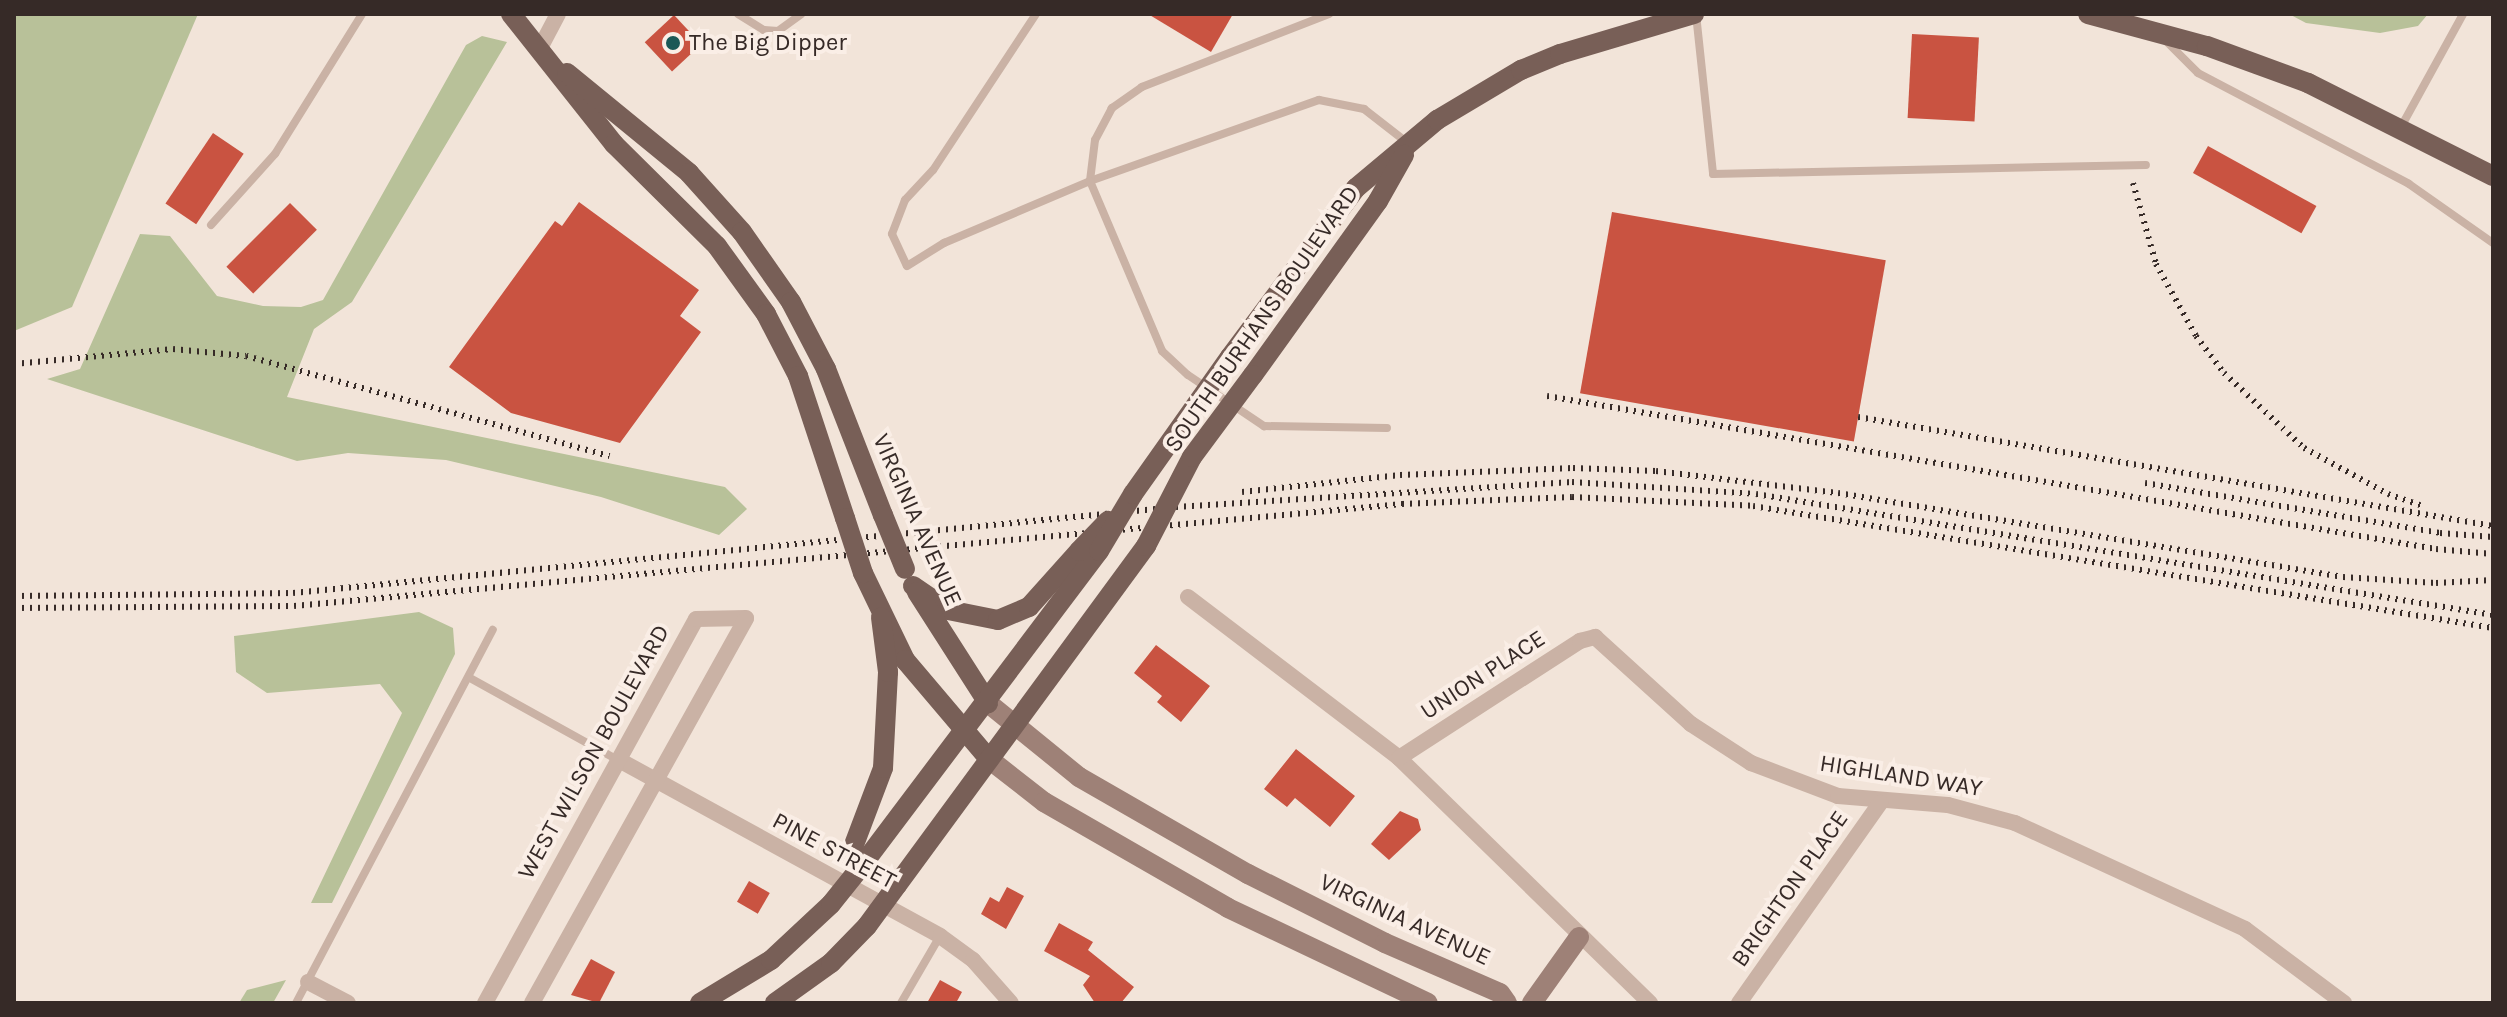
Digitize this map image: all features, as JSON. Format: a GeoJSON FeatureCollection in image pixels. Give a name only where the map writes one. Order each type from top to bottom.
{"type":"FeatureCollection","features":[{"type":"Feature","properties":{"kind":"main road","name":"VIRGINIA AVENUE"},"geometry":{"type":"LineString","coordinates":[[511,14],[614,144],[717,246],[766,314],[798,376],[863,573],[881,617],[905,660],[962,733],[989,759],[1044,802],[1228,908],[1428,1003]]}},
{"type":"Feature","properties":{"kind":"main road","name":"SOUTH BURHANS BOULEVARD"},"geometry":{"type":"LineString","coordinates":[[988,703],[1089,551],[1356,188],[1437,120],[1521,70],[1613,34],[1695,14]]}},
{"type":"Feature","properties":{"kind":"main road"},"geometry":{"type":"LineString","coordinates":[[2088,14],[2155,30],[2308,83],[2401,127],[2493,176]]}},
{"type":"Feature","properties":{"kind":"main road","name":"VIRGINIA AVENUE"},"geometry":{"type":"LineString","coordinates":[[539,50],[689,173],[742,232],[791,302],[826,369],[909,578],[988,703],[1011,726],[1079,777],[1248,874],[1385,943],[1500,993],[1507,1003]]}},
{"type":"Feature","properties":{"kind":"main road","name":"SOUTH BURHANS BOULEVARD"},"geometry":{"type":"LineString","coordinates":[[989,759],[1146,546],[1192,457],[1378,201],[1410,144]]}},
{"type":"Feature","properties":{"kind":"main road"},"geometry":{"type":"LineString","coordinates":[[909,578],[948,610],[998,620],[1029,607],[1089,551]]}},
{"type":"Feature","properties":{"kind":"main road"},"geometry":{"type":"LineString","coordinates":[[856,861],[883,768],[888,672],[881,617]]}},
{"type":"Feature","properties":{"kind":"main road"},"geometry":{"type":"LineString","coordinates":[[700,1003],[803,934],[856,861],[988,703]]}},
{"type":"Feature","properties":{"kind":"main road"},"geometry":{"type":"LineString","coordinates":[[775,1003],[831,963],[867,926],[989,759]]}},
{"type":"Feature","properties":{"kind":"main road"},"geometry":{"type":"LineString","coordinates":[[1532,1003],[1579,937]]}},
{"type":"Feature","properties":{"kind":"street"},"geometry":{"type":"LineString","coordinates":[[539,50],[558,14]]}},
{"type":"Feature","properties":{"kind":"street"},"geometry":{"type":"LineString","coordinates":[[1188,597],[1399,758],[1650,1003]]}},
{"type":"Feature","properties":{"kind":"street","name":"WEST WILSON BOULEVARD"},"geometry":{"type":"LineString","coordinates":[[485,1003],[696,619],[746,618],[532,1003]]}},
{"type":"Feature","properties":{"kind":"street","name":"UNION PLACE"},"geometry":{"type":"LineString","coordinates":[[1399,758],[1580,641],[1595,637]]}},
{"type":"Feature","properties":{"kind":"street","name":"HIGHLAND WAY"},"geometry":{"type":"LineString","coordinates":[[1595,637],[1691,724],[1751,763],[1794,783],[1880,803],[1948,805],[2015,823],[2245,929],[2344,1003]]}},
{"type":"Feature","properties":{"kind":"street","name":"PINE STREET"},"geometry":{"type":"LineString","coordinates":[[619,760],[940,936],[973,960],[1011,1003]]}},
{"type":"Feature","properties":{"kind":"street","name":"BRIGHTON PLACE"},"geometry":{"type":"LineString","coordinates":[[1739,1003],[1880,803]]}},
{"type":"Feature","properties":{"kind":"street"},"geometry":{"type":"LineString","coordinates":[[308,982],[348,1003]]}},
{"type":"Feature","properties":{"kind":"lane"},"geometry":{"type":"LineString","coordinates":[[211,225],[275,154],[362,14]]}},
{"type":"Feature","properties":{"kind":"lane"},"geometry":{"type":"LineString","coordinates":[[738,14],[764,30],[778,31],[801,14]]}},
{"type":"Feature","properties":{"kind":"lane"},"geometry":{"type":"LineString","coordinates":[[1036,14],[942,158],[905,200],[892,234],[907,266],[944,243],[1090,181],[1319,100],[1364,109],[1410,144]]}},
{"type":"Feature","properties":{"kind":"lane"},"geometry":{"type":"LineString","coordinates":[[1329,14],[1142,87],[1112,108],[1095,140],[1090,181],[1162,351],[1188,375],[1264,426],[1387,428]]}},
{"type":"Feature","properties":{"kind":"lane"},"geometry":{"type":"LineString","coordinates":[[1695,14],[1713,174],[2146,165]]}},
{"type":"Feature","properties":{"kind":"lane"},"geometry":{"type":"LineString","coordinates":[[2401,127],[2463,14]]}},
{"type":"Feature","properties":{"kind":"lane"},"geometry":{"type":"LineString","coordinates":[[2155,30],[2198,73],[2409,184],[2493,243]]}},
{"type":"Feature","properties":{"kind":"lane"},"geometry":{"type":"LineString","coordinates":[[296,1003],[493,630]]}},
{"type":"Feature","properties":{"kind":"lane"},"geometry":{"type":"LineString","coordinates":[[470,678],[619,760]]}},
{"type":"Feature","properties":{"kind":"lane"},"geometry":{"type":"LineString","coordinates":[[901,1003],[940,936]]}},
{"type":"Feature","properties":{"kind":"green space"},"geometry":{"type":"Polygon","coordinates":[[[14,14],[198,14],[72,307],[14,331],[14,14]]]}},
{"type":"Feature","properties":{"kind":"green space"},"geometry":{"type":"Polygon","coordinates":[[[2289,14],[2428,14],[2418,26],[2380,33],[2306,23],[2289,14]]]}},
{"type":"Feature","properties":{"kind":"green space"},"geometry":{"type":"Polygon","coordinates":[[[482,36],[507,42],[352,302],[314,329],[287,397],[725,487],[747,509],[719,535],[601,497],[446,460],[348,453],[297,461],[47,379],[80,369],[140,234],[170,236],[217,296],[263,306],[301,307],[323,300],[466,45],[482,36]]]}},
{"type":"Feature","properties":{"kind":"green space"},"geometry":{"type":"Polygon","coordinates":[[[419,612],[453,628],[455,654],[332,903],[311,903],[402,713],[380,684],[267,693],[236,672],[234,636],[419,612]]]}},
{"type":"Feature","properties":{"kind":"green space"},"geometry":{"type":"Polygon","coordinates":[[[286,980],[273,1003],[239,1003],[247,990],[286,980]]]}},
{"type":"Feature","properties":{"kind":"building"},"geometry":{"type":"Polygon","coordinates":[[[1148,14],[1233,14],[1211,52],[1148,14]]]}},
{"type":"Feature","properties":{"kind":"building","name":"The Big Dipper"},"geometry":{"type":"Polygon","coordinates":[[[674,15],[701,44],[672,72],[645,42],[674,15]]]}},
{"type":"Feature","properties":{"kind":"building"},"geometry":{"type":"Polygon","coordinates":[[[1912,34],[1979,38],[1975,121],[1908,118],[1912,34]]]}},
{"type":"Feature","properties":{"kind":"building"},"geometry":{"type":"Polygon","coordinates":[[[213,133],[244,154],[196,224],[165,203],[213,133]]]}},
{"type":"Feature","properties":{"kind":"building"},"geometry":{"type":"Polygon","coordinates":[[[2208,146],[2316,206],[2301,233],[2193,173],[2208,146]]]}},
{"type":"Feature","properties":{"kind":"building"},"geometry":{"type":"Polygon","coordinates":[[[579,202],[699,290],[680,316],[701,332],[620,443],[511,413],[449,367],[555,221],[562,226],[579,202]]]}},
{"type":"Feature","properties":{"kind":"building"},"geometry":{"type":"Polygon","coordinates":[[[290,203],[317,230],[253,294],[226,267],[290,203]]]}},
{"type":"Feature","properties":{"kind":"building"},"geometry":{"type":"Polygon","coordinates":[[[1612,212],[1886,260],[1854,441],[1580,393],[1612,212]]]}},
{"type":"Feature","properties":{"kind":"building"},"geometry":{"type":"Polygon","coordinates":[[[1156,645],[1210,686],[1181,722],[1157,702],[1162,696],[1134,673],[1156,645]]]}},
{"type":"Feature","properties":{"kind":"building"},"geometry":{"type":"Polygon","coordinates":[[[1296,749],[1355,796],[1330,827],[1295,798],[1287,807],[1264,789],[1296,749]]]}},
{"type":"Feature","properties":{"kind":"building"},"geometry":{"type":"Polygon","coordinates":[[[1400,811],[1418,819],[1421,830],[1389,860],[1371,844],[1400,811]]]}},
{"type":"Feature","properties":{"kind":"building"},"geometry":{"type":"Polygon","coordinates":[[[749,881],[770,893],[758,914],[737,902],[749,881]]]}},
{"type":"Feature","properties":{"kind":"building"},"geometry":{"type":"Polygon","coordinates":[[[1007,887],[1024,896],[1006,929],[981,914],[990,897],[999,902],[1007,887]]]}},
{"type":"Feature","properties":{"kind":"building"},"geometry":{"type":"Polygon","coordinates":[[[1059,923],[1093,942],[1088,950],[1134,987],[1121,1003],[1095,1003],[1083,985],[1090,976],[1044,951],[1059,923]]]}},
{"type":"Feature","properties":{"kind":"building"},"geometry":{"type":"Polygon","coordinates":[[[591,959],[615,972],[599,1003],[571,995],[591,959]]]}},
{"type":"Feature","properties":{"kind":"building"},"geometry":{"type":"Polygon","coordinates":[[[940,980],[962,992],[956,1003],[927,1003],[940,980]]]}},
{"type":"Feature","properties":{"kind":"railway"},"geometry":{"type":"LineString","coordinates":[[2133,183],[2156,264],[2196,336],[2224,373],[2304,448],[2388,494],[2422,506]]}},
{"type":"Feature","properties":{"kind":"railway"},"geometry":{"type":"LineString","coordinates":[[14,364],[173,349],[246,356],[610,456]]}},
{"type":"Feature","properties":{"kind":"railway"},"geometry":{"type":"LineString","coordinates":[[1547,396],[2436,549],[2493,554]]}},
{"type":"Feature","properties":{"kind":"railway"},"geometry":{"type":"LineString","coordinates":[[1858,417],[2493,526]]}},
{"type":"Feature","properties":{"kind":"railway"},"geometry":{"type":"LineString","coordinates":[[1242,492],[1400,475],[1573,468],[1656,471],[1838,493],[2343,577],[2436,583],[2493,580]]}},
{"type":"Feature","properties":{"kind":"railway"},"geometry":{"type":"LineString","coordinates":[[14,596],[293,593],[1176,507],[1572,482],[1756,494],[2493,615]]}},
{"type":"Feature","properties":{"kind":"railway"},"geometry":{"type":"LineString","coordinates":[[2145,483],[2440,533],[2493,537]]}},
{"type":"Feature","properties":{"kind":"railway"},"geometry":{"type":"LineString","coordinates":[[14,608],[294,606],[1402,504],[1572,497],[1753,506],[2493,628]]}},
{"type":"Feature","properties":{"kind":"place","name":"The Big Dipper"},"geometry":{"type":"Point","coordinates":[673,43]}}]}
